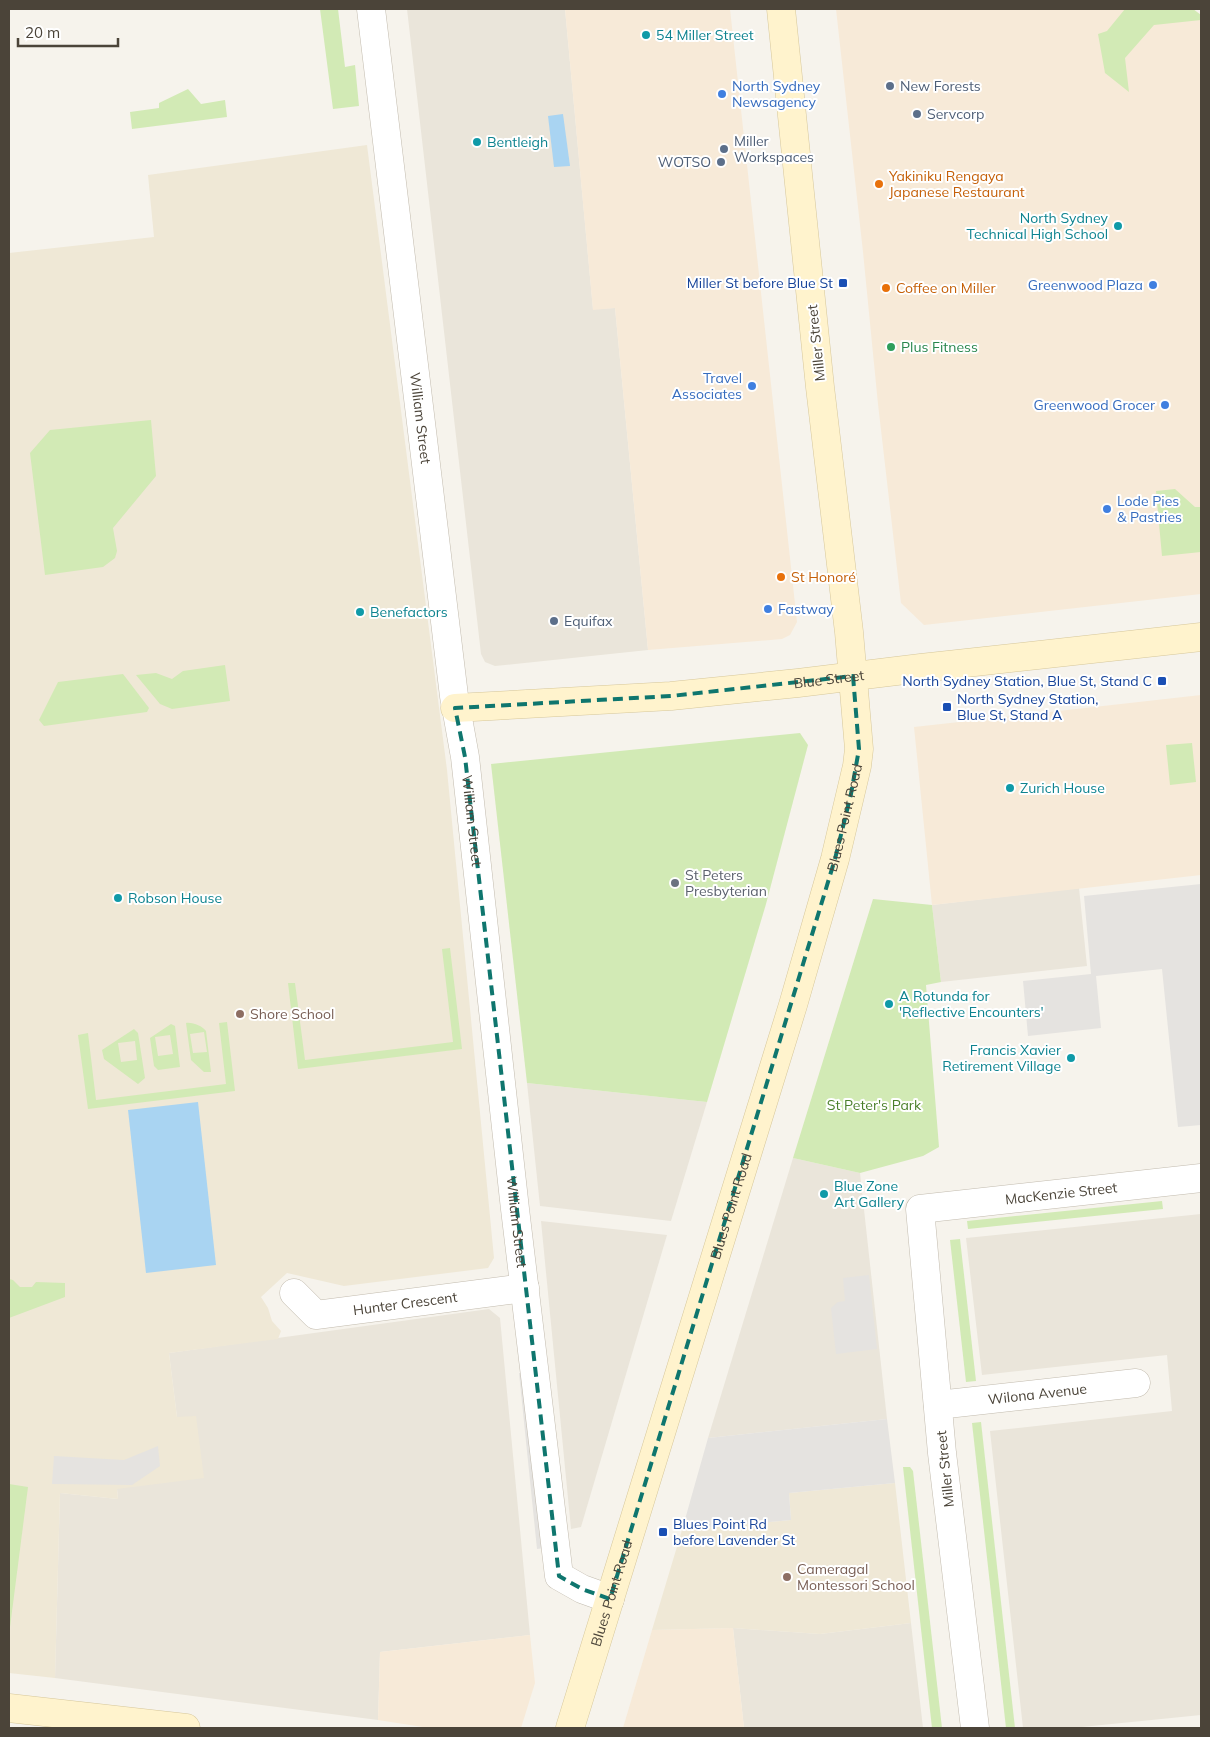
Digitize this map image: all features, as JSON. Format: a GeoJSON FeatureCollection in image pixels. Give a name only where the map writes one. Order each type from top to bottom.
{"type":"FeatureCollection","features":[{"type":"Feature","properties":{"kind":"street","name":"William Street"},"geometry":{"type":"LineString","coordinates":[[372,9],[455,708],[466,764],[559,1576],[582,1589],[610,1599]]}},
{"type":"Feature","properties":{"kind":"street","name":"Miller Street"},"geometry":{"type":"LineString","coordinates":[[781,9],[820,387],[853,676]]}},
{"type":"Feature","properties":{"kind":"street","name":"Blue Street"},"geometry":{"type":"LineString","coordinates":[[455,708],[671,696],[1201,638]]}},
{"type":"Feature","properties":{"kind":"street","name":"Blues Point Road"},"geometry":{"type":"LineString","coordinates":[[570,1728],[762,1106],[835,859],[857,766],[859,749],[853,676]]}},
{"type":"Feature","properties":{"kind":"street","name":"MacKenzie Street"},"geometry":{"type":"LineString","coordinates":[[920,1209],[1201,1178]]}},
{"type":"Feature","properties":{"kind":"street","name":"Miller Street"},"geometry":{"type":"LineString","coordinates":[[920,1209],[938,1406],[975,1728]]}},
{"type":"Feature","properties":{"kind":"street","name":"Hunter Crescent"},"geometry":{"type":"LineString","coordinates":[[294,1293],[316,1315],[525,1288]]}},
{"type":"Feature","properties":{"kind":"street","name":"Wilona Avenue"},"geometry":{"type":"LineString","coordinates":[[938,1406],[1136,1383]]}},
{"type":"Feature","properties":{"kind":"street"},"geometry":{"type":"LineString","coordinates":[[9,1708],[186,1728]]}},
{"type":"Feature","properties":{"kind":"highlighted area"},"geometry":{"type":"Polygon","coordinates":[[[853,676],[859,749],[851,794],[835,859],[610,1599],[582,1589],[559,1576],[465,757],[455,708],[671,696],[853,676]]]}},
{"type":"Feature","properties":{"kind":"shaded area"},"geometry":{"type":"Polygon","coordinates":[[[407,9],[565,9],[593,309],[615,308],[648,650],[495,666],[485,662],[481,654],[407,9]]]}},
{"type":"Feature","properties":{"kind":"shaded area"},"geometry":{"type":"Polygon","coordinates":[[[565,9],[730,9],[797,622],[790,635],[782,639],[648,650],[615,308],[593,310],[565,9]]]}},
{"type":"Feature","properties":{"kind":"shaded area"},"geometry":{"type":"Polygon","coordinates":[[[836,9],[1193,9],[1201,15],[1201,594],[924,625],[901,603],[836,9]]]}},
{"type":"Feature","properties":{"kind":"shaded area","name":"Shore School"},"geometry":{"type":"Polygon","coordinates":[[[367,145],[447,770],[494,1258],[488,1268],[344,1286],[287,1273],[261,1297],[268,1308],[272,1321],[281,1331],[278,1339],[169,1353],[177,1417],[196,1416],[204,1478],[117,1489],[118,1499],[60,1493],[55,1678],[9,1673],[9,253],[154,237],[148,175],[367,145]]]}},
{"type":"Feature","properties":{"kind":"shaded area"},"geometry":{"type":"Polygon","coordinates":[[[1201,695],[1201,875],[932,905],[914,727],[1201,695]]]}},
{"type":"Feature","properties":{"kind":"shaded area"},"geometry":{"type":"Polygon","coordinates":[[[1201,884],[1201,1125],[1178,1127],[1162,969],[1096,976],[1101,1028],[1028,1036],[1023,981],[1091,974],[1084,896],[1201,884]]]}},
{"type":"Feature","properties":{"kind":"shaded area"},"geometry":{"type":"Polygon","coordinates":[[[1079,888],[1087,966],[941,982],[932,905],[1079,888]]]}},
{"type":"Feature","properties":{"kind":"shaded area"},"geometry":{"type":"Polygon","coordinates":[[[527,1083],[707,1102],[671,1221],[540,1206],[527,1083]]]}},
{"type":"Feature","properties":{"kind":"shaded area"},"geometry":{"type":"Polygon","coordinates":[[[793,1158],[860,1173],[887,1419],[708,1438],[793,1158]]]}},
{"type":"Feature","properties":{"kind":"shaded area"},"geometry":{"type":"Polygon","coordinates":[[[1201,1214],[1201,1715],[1072,1728],[1023,1728],[990,1431],[1172,1411],[1167,1355],[982,1375],[966,1238],[1201,1214]]]}},
{"type":"Feature","properties":{"kind":"shaded area"},"geometry":{"type":"Polygon","coordinates":[[[541,1221],[667,1235],[581,1527],[571,1529],[541,1221]]]}},
{"type":"Feature","properties":{"kind":"shaded area"},"geometry":{"type":"Polygon","coordinates":[[[869,1275],[877,1349],[836,1354],[831,1308],[838,1302],[845,1301],[843,1278],[869,1275]]]}},
{"type":"Feature","properties":{"kind":"shaded area"},"geometry":{"type":"Polygon","coordinates":[[[489,1309],[500,1318],[530,1635],[380,1652],[378,1720],[55,1678],[60,1493],[118,1499],[117,1489],[177,1417],[169,1353],[489,1309]]]}},
{"type":"Feature","properties":{"kind":"shaded area"},"geometry":{"type":"Polygon","coordinates":[[[519,1373],[526,1373],[545,1548],[537,1549],[519,1373]]]}},
{"type":"Feature","properties":{"kind":"shaded area"},"geometry":{"type":"Polygon","coordinates":[[[887,1419],[895,1483],[789,1493],[791,1520],[682,1530],[708,1438],[887,1419]]]}},
{"type":"Feature","properties":{"kind":"shaded area"},"geometry":{"type":"Polygon","coordinates":[[[158,1446],[160,1466],[132,1485],[52,1484],[54,1456],[124,1460],[158,1446]]]}},
{"type":"Feature","properties":{"kind":"shaded area","name":"Cameragal Montessori School"},"geometry":{"type":"Polygon","coordinates":[[[895,1483],[911,1623],[820,1634],[733,1628],[652,1630],[682,1530],[791,1520],[789,1493],[895,1483]]]}},
{"type":"Feature","properties":{"kind":"shaded area"},"geometry":{"type":"Polygon","coordinates":[[[911,1623],[923,1728],[744,1728],[733,1628],[820,1634],[911,1623]]]}},
{"type":"Feature","properties":{"kind":"shaded area"},"geometry":{"type":"Polygon","coordinates":[[[733,1628],[744,1728],[623,1728],[652,1630],[733,1628]]]}},
{"type":"Feature","properties":{"kind":"shaded area"},"geometry":{"type":"Polygon","coordinates":[[[530,1635],[535,1683],[521,1728],[429,1728],[378,1720],[380,1652],[530,1635]]]}},
{"type":"Feature","properties":{"kind":"green space"},"geometry":{"type":"Polygon","coordinates":[[[320,9],[338,9],[345,67],[355,65],[359,106],[333,109],[320,9]]]}},
{"type":"Feature","properties":{"kind":"green space"},"geometry":{"type":"Polygon","coordinates":[[[1125,9],[1193,9],[1201,15],[1201,20],[1154,25],[1125,58],[1129,92],[1105,73],[1098,34],[1107,31],[1125,9]]]}},
{"type":"Feature","properties":{"kind":"green space"},"geometry":{"type":"Polygon","coordinates":[[[188,89],[201,104],[225,100],[227,117],[132,129],[130,112],[159,108],[159,103],[188,89]]]}},
{"type":"Feature","properties":{"kind":"green space"},"geometry":{"type":"Polygon","coordinates":[[[151,420],[156,476],[113,528],[117,551],[115,558],[103,567],[45,575],[30,453],[50,430],[151,420]]]}},
{"type":"Feature","properties":{"kind":"green space"},"geometry":{"type":"Polygon","coordinates":[[[1175,489],[1195,507],[1201,507],[1201,552],[1162,556],[1156,491],[1175,489]]]}},
{"type":"Feature","properties":{"kind":"green space"},"geometry":{"type":"Polygon","coordinates":[[[225,665],[230,701],[172,709],[160,704],[136,675],[156,673],[172,679],[183,671],[225,665]]]}},
{"type":"Feature","properties":{"kind":"green space"},"geometry":{"type":"Polygon","coordinates":[[[123,674],[149,708],[147,712],[44,726],[39,720],[58,682],[123,674]]]}},
{"type":"Feature","properties":{"kind":"green space"},"geometry":{"type":"Polygon","coordinates":[[[800,733],[808,745],[766,904],[707,1102],[527,1083],[491,764],[800,733]]]}},
{"type":"Feature","properties":{"kind":"green space"},"geometry":{"type":"Polygon","coordinates":[[[1192,743],[1196,782],[1170,785],[1166,745],[1192,743]]]}},
{"type":"Feature","properties":{"kind":"green space","name":"St Peter's Park"},"geometry":{"type":"Polygon","coordinates":[[[873,899],[932,905],[941,982],[926,985],[939,1147],[923,1156],[860,1173],[793,1158],[873,899]]]}},
{"type":"Feature","properties":{"kind":"green space"},"geometry":{"type":"Polygon","coordinates":[[[450,948],[462,1049],[298,1069],[288,983],[295,983],[305,1060],[453,1042],[442,949],[450,948]]]}},
{"type":"Feature","properties":{"kind":"green space"},"geometry":{"type":"Polygon","coordinates":[[[227,1022],[235,1091],[88,1109],[78,1035],[88,1033],[96,1100],[226,1084],[219,1023],[227,1022]]]}},
{"type":"Feature","properties":{"kind":"green space"},"geometry":{"type":"Polygon","coordinates":[[[186,1023],[197,1025],[206,1031],[211,1072],[204,1072],[191,1060],[186,1023]],[[204,1032],[190,1034],[193,1053],[207,1052],[204,1032]]]}},
{"type":"Feature","properties":{"kind":"green space"},"geometry":{"type":"Polygon","coordinates":[[[171,1024],[175,1026],[180,1067],[158,1070],[154,1066],[150,1038],[171,1024]],[[170,1035],[155,1037],[158,1056],[173,1054],[170,1035]]]}},
{"type":"Feature","properties":{"kind":"green space"},"geometry":{"type":"Polygon","coordinates":[[[134,1029],[138,1033],[145,1078],[138,1084],[104,1059],[102,1050],[134,1029]],[[135,1041],[118,1043],[121,1062],[137,1060],[135,1041]]]}},
{"type":"Feature","properties":{"kind":"green space"},"geometry":{"type":"Polygon","coordinates":[[[1162,1201],[1163,1209],[968,1229],[967,1221],[1162,1201]]]}},
{"type":"Feature","properties":{"kind":"green space"},"geometry":{"type":"Polygon","coordinates":[[[960,1239],[976,1381],[966,1382],[950,1240],[960,1239]]]}},
{"type":"Feature","properties":{"kind":"green space"},"geometry":{"type":"Polygon","coordinates":[[[9,1279],[13,1280],[20,1287],[32,1287],[36,1282],[65,1283],[65,1297],[9,1318],[9,1279]]]}},
{"type":"Feature","properties":{"kind":"green space"},"geometry":{"type":"Polygon","coordinates":[[[981,1422],[1015,1728],[1006,1728],[972,1423],[981,1422]]]}},
{"type":"Feature","properties":{"kind":"green space"},"geometry":{"type":"Polygon","coordinates":[[[903,1467],[910,1467],[913,1471],[942,1728],[932,1728],[903,1467]]]}},
{"type":"Feature","properties":{"kind":"green space"},"geometry":{"type":"Polygon","coordinates":[[[9,1484],[28,1487],[9,1635],[9,1484]]]}},
{"type":"Feature","properties":{"kind":"water"},"geometry":{"type":"Polygon","coordinates":[[[563,114],[570,166],[554,167],[548,116],[563,114]]]}},
{"type":"Feature","properties":{"kind":"water"},"geometry":{"type":"Polygon","coordinates":[[[198,1102],[216,1265],[146,1273],[128,1110],[198,1102]]]}},
{"type":"Feature","properties":{"kind":"place","name":"54 Miller Street"},"geometry":{"type":"Point","coordinates":[646,35]}},
{"type":"Feature","properties":{"kind":"place","name":"New Forests"},"geometry":{"type":"Point","coordinates":[890,86]}},
{"type":"Feature","properties":{"kind":"place","name":"North Sydney Newsagency"},"geometry":{"type":"Point","coordinates":[722,94]}},
{"type":"Feature","properties":{"kind":"place","name":"Servcorp"},"geometry":{"type":"Point","coordinates":[917,114]}},
{"type":"Feature","properties":{"kind":"place","name":"Bentleigh"},"geometry":{"type":"Point","coordinates":[477,142]}},
{"type":"Feature","properties":{"kind":"place","name":"Miller Workspaces"},"geometry":{"type":"Point","coordinates":[724,149]}},
{"type":"Feature","properties":{"kind":"place","name":"WOTSO"},"geometry":{"type":"Point","coordinates":[721,162]}},
{"type":"Feature","properties":{"kind":"place","name":"Yakiniku Rengaya Japanese Restaurant"},"geometry":{"type":"Point","coordinates":[879,184]}},
{"type":"Feature","properties":{"kind":"place","name":"North Sydney Technical High School"},"geometry":{"type":"Point","coordinates":[1118,226]}},
{"type":"Feature","properties":{"kind":"place","name":"Miller St before Blue St"},"geometry":{"type":"Point","coordinates":[843,283]}},
{"type":"Feature","properties":{"kind":"place","name":"Greenwood Plaza"},"geometry":{"type":"Point","coordinates":[1153,285]}},
{"type":"Feature","properties":{"kind":"place","name":"Coffee on Miller"},"geometry":{"type":"Point","coordinates":[886,288]}},
{"type":"Feature","properties":{"kind":"place","name":"Plus Fitness"},"geometry":{"type":"Point","coordinates":[891,347]}},
{"type":"Feature","properties":{"kind":"place","name":"Travel Associates"},"geometry":{"type":"Point","coordinates":[752,386]}},
{"type":"Feature","properties":{"kind":"place","name":"Greenwood Grocer"},"geometry":{"type":"Point","coordinates":[1165,405]}},
{"type":"Feature","properties":{"kind":"place","name":"Lode Pies & Pastries"},"geometry":{"type":"Point","coordinates":[1107,509]}},
{"type":"Feature","properties":{"kind":"place","name":"St Honoré"},"geometry":{"type":"Point","coordinates":[781,577]}},
{"type":"Feature","properties":{"kind":"place","name":"Fastway"},"geometry":{"type":"Point","coordinates":[768,609]}},
{"type":"Feature","properties":{"kind":"place","name":"Benefactors"},"geometry":{"type":"Point","coordinates":[360,612]}},
{"type":"Feature","properties":{"kind":"place","name":"Equifax"},"geometry":{"type":"Point","coordinates":[554,621]}},
{"type":"Feature","properties":{"kind":"place","name":"North Sydney Station, Blue St, Stand C"},"geometry":{"type":"Point","coordinates":[1162,681]}},
{"type":"Feature","properties":{"kind":"place","name":"North Sydney Station, Blue St, Stand A"},"geometry":{"type":"Point","coordinates":[947,707]}},
{"type":"Feature","properties":{"kind":"place","name":"Zurich House"},"geometry":{"type":"Point","coordinates":[1010,788]}},
{"type":"Feature","properties":{"kind":"place","name":"St Peters Presbyterian"},"geometry":{"type":"Point","coordinates":[675,883]}},
{"type":"Feature","properties":{"kind":"place","name":"Robson House"},"geometry":{"type":"Point","coordinates":[118,898]}},
{"type":"Feature","properties":{"kind":"place","name":"A Rotunda for 'Reflective Encounters'"},"geometry":{"type":"Point","coordinates":[889,1004]}},
{"type":"Feature","properties":{"kind":"place","name":"Shore School"},"geometry":{"type":"Point","coordinates":[240,1014]}},
{"type":"Feature","properties":{"kind":"place","name":"Francis Xavier Retirement Village"},"geometry":{"type":"Point","coordinates":[1071,1058]}},
{"type":"Feature","properties":{"kind":"place","name":"Blue Zone Art Gallery"},"geometry":{"type":"Point","coordinates":[824,1194]}},
{"type":"Feature","properties":{"kind":"place","name":"Blues Point Rd before Lavender St"},"geometry":{"type":"Point","coordinates":[663,1532]}},
{"type":"Feature","properties":{"kind":"place","name":"Cameragal Montessori School"},"geometry":{"type":"Point","coordinates":[787,1577]}}]}
